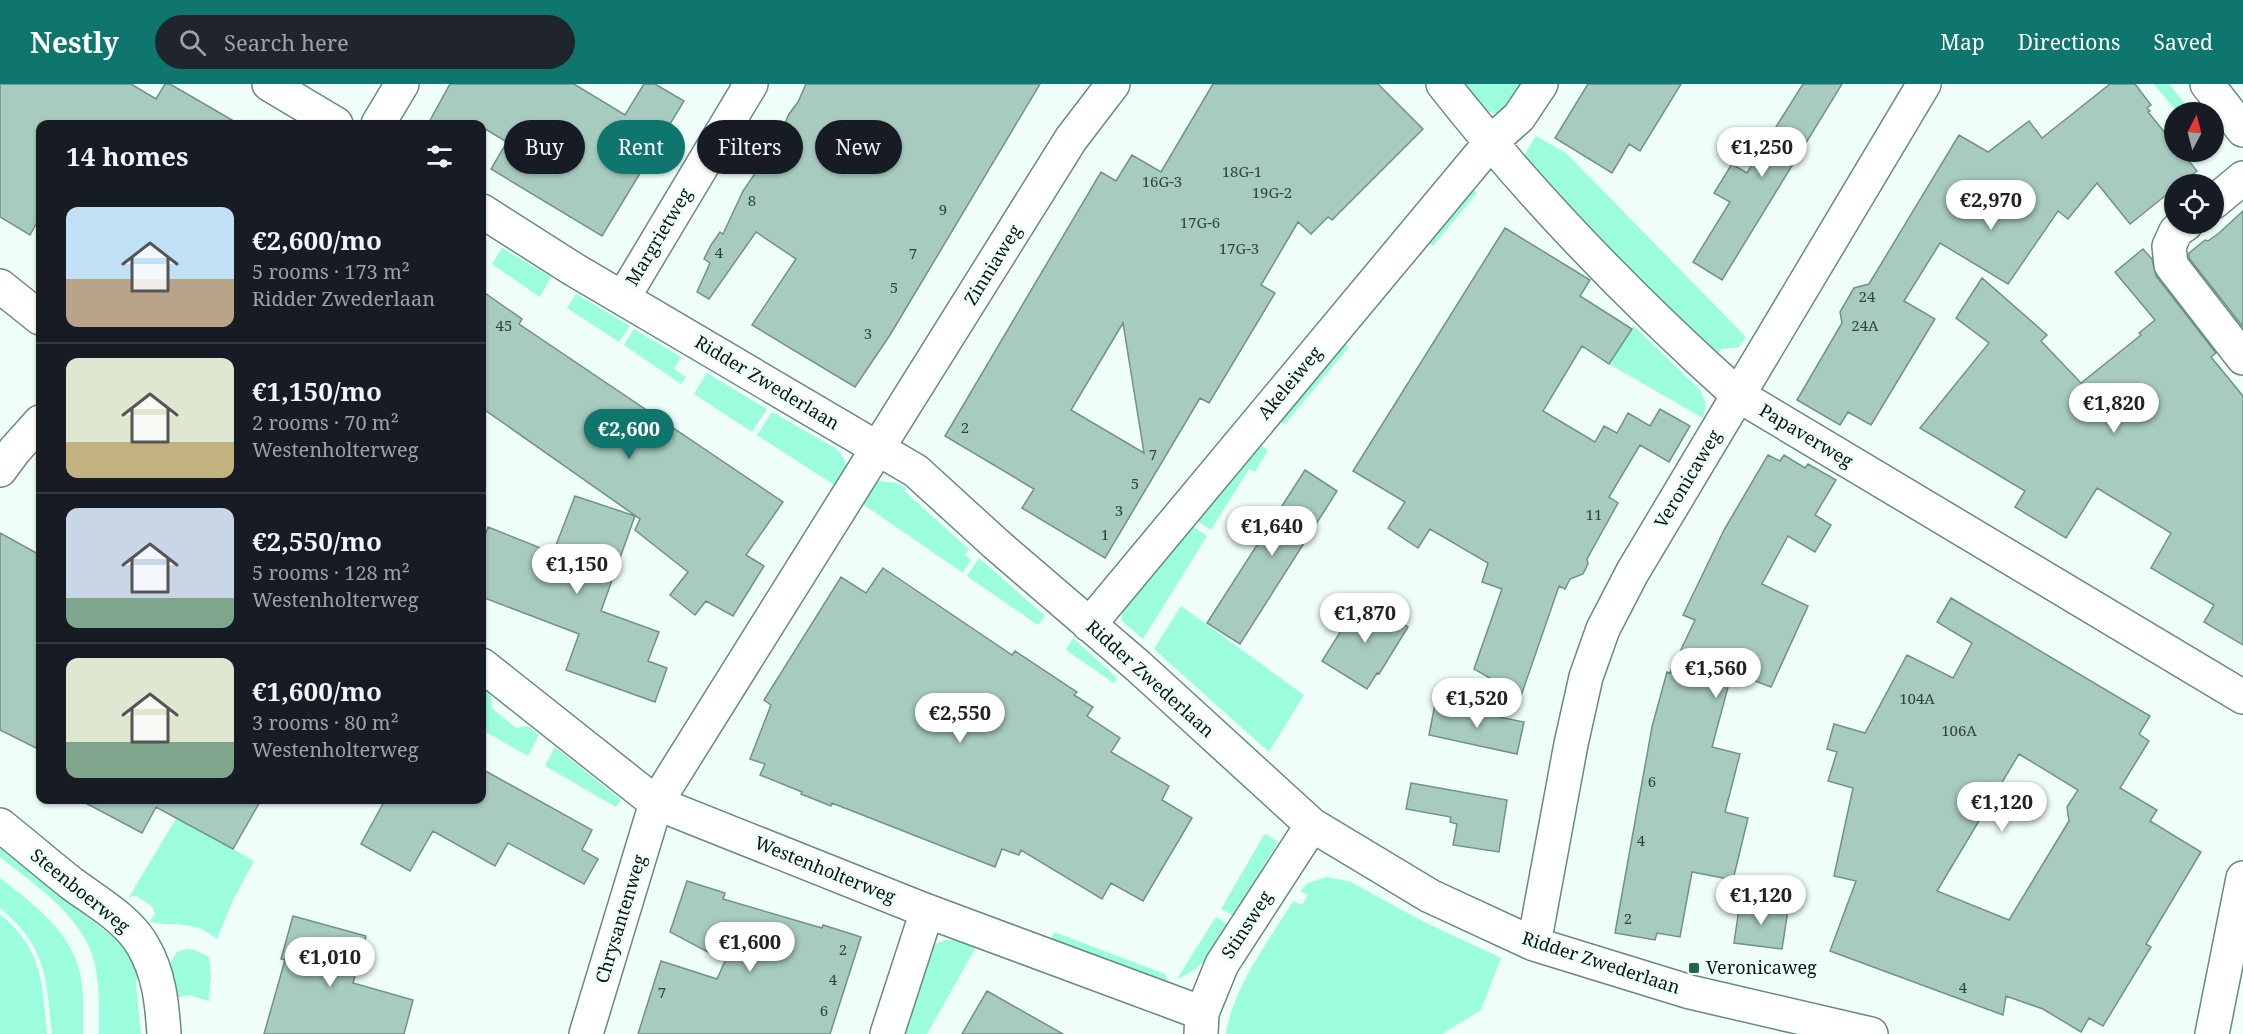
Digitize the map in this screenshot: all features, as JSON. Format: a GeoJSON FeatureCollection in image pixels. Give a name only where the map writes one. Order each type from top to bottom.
{"type":"FeatureCollection","features":[{"type":"Feature","properties":{"kind":"street"},"geometry":{"type":"LineString","coordinates":[[269,84],[329,120]]}},
{"type":"Feature","properties":{"kind":"street"},"geometry":{"type":"LineString","coordinates":[[380,120],[402,84]]}},
{"type":"Feature","properties":{"kind":"street","name":"Margrietweg"},"geometry":{"type":"LineString","coordinates":[[623,298],[751,84]]}},
{"type":"Feature","properties":{"kind":"street","name":"Papaverweg"},"geometry":{"type":"LineString","coordinates":[[1443,84],[1491,142],[1589,252],[1738,395],[2243,697]]}},
{"type":"Feature","properties":{"kind":"street","name":"Akeleiweg"},"geometry":{"type":"LineString","coordinates":[[1089,625],[1491,142],[1519,117],[1541,84]]}},
{"type":"Feature","properties":{"kind":"street","name":"Veronicaweg"},"geometry":{"type":"LineString","coordinates":[[1534,944],[1571,744],[1586,677],[1603,629],[1632,573],[1924,84]]}},
{"type":"Feature","properties":{"kind":"street"},"geometry":{"type":"LineString","coordinates":[[2207,84],[2243,130]]}},
{"type":"Feature","properties":{"kind":"street","name":"Zinniaweg"},"geometry":{"type":"LineString","coordinates":[[656,803],[1102,87]]}},
{"type":"Feature","properties":{"kind":"street"},"geometry":{"type":"LineString","coordinates":[[2224,194],[2243,178]]}},
{"type":"Feature","properties":{"kind":"street","name":"Ridder Zwederlaan"},"geometry":{"type":"LineString","coordinates":[[486,214],[573,269],[916,471],[1138,666],[1312,825],[1430,896],[1534,944],[1690,992],[1871,1034]]}},
{"type":"Feature","properties":{"kind":"street"},"geometry":{"type":"LineString","coordinates":[[2175,234],[2169,246],[2171,265],[2243,358]]}},
{"type":"Feature","properties":{"kind":"street"},"geometry":{"type":"LineString","coordinates":[[0,286],[36,315]]}},
{"type":"Feature","properties":{"kind":"street"},"geometry":{"type":"LineString","coordinates":[[0,470],[36,426]]}},
{"type":"Feature","properties":{"kind":"street","name":"Westenholterweg"},"geometry":{"type":"LineString","coordinates":[[486,668],[656,803],[1202,1023]]}},
{"type":"Feature","properties":{"kind":"street","name":"Chrysantenweg"},"geometry":{"type":"LineString","coordinates":[[586,1034],[656,803]]}},
{"type":"Feature","properties":{"kind":"street","name":"Steenboerweg"},"geometry":{"type":"LineString","coordinates":[[0,825],[122,922],[143,945],[157,977],[164,1034]]}},
{"type":"Feature","properties":{"kind":"street","name":"Stinsweg"},"geometry":{"type":"LineString","coordinates":[[1202,1023],[1222,964],[1312,825]]}},
{"type":"Feature","properties":{"kind":"street"},"geometry":{"type":"LineString","coordinates":[[2212,1034],[2243,878]]}},
{"type":"Feature","properties":{"kind":"street"},"geometry":{"type":"LineString","coordinates":[[887,1034],[927,911]]}},
{"type":"Feature","properties":{"kind":"green space"},"geometry":{"type":"Polygon","coordinates":[[[1460,84],[1526,84],[1504,113],[1496,113],[1479,106],[1460,84]]]}},
{"type":"Feature","properties":{"kind":"green space"},"geometry":{"type":"Polygon","coordinates":[[[2154,84],[2169,84],[2184,102],[2169,102],[2154,84]]]}},
{"type":"Feature","properties":{"kind":"green space"},"geometry":{"type":"Polygon","coordinates":[[[1536,136],[1566,153],[1746,337],[1739,347],[1721,349],[1717,356],[1648,293],[1523,157],[1536,136]]]}},
{"type":"Feature","properties":{"kind":"green space"},"geometry":{"type":"Polygon","coordinates":[[[1469,187],[1477,193],[1433,246],[1425,240],[1469,187]]]}},
{"type":"Feature","properties":{"kind":"green space"},"geometry":{"type":"Polygon","coordinates":[[[502,248],[551,277],[540,297],[492,264],[502,248]]]}},
{"type":"Feature","properties":{"kind":"green space"},"geometry":{"type":"Polygon","coordinates":[[[576,294],[630,326],[619,342],[567,308],[576,294]]]}},
{"type":"Feature","properties":{"kind":"green space"},"geometry":{"type":"Polygon","coordinates":[[[1634,326],[1700,390],[1706,404],[1703,418],[1609,364],[1634,326]]]}},
{"type":"Feature","properties":{"kind":"green space"},"geometry":{"type":"Polygon","coordinates":[[[634,329],[681,357],[674,369],[686,377],[681,384],[624,345],[634,329]]]}},
{"type":"Feature","properties":{"kind":"green space"},"geometry":{"type":"Polygon","coordinates":[[[1342,341],[1349,347],[1285,424],[1278,421],[1342,341]]]}},
{"type":"Feature","properties":{"kind":"green space"},"geometry":{"type":"Polygon","coordinates":[[[707,373],[767,409],[752,432],[694,394],[707,373]]]}},
{"type":"Feature","properties":{"kind":"green space"},"geometry":{"type":"Polygon","coordinates":[[[772,412],[837,449],[846,464],[842,490],[757,435],[772,412]]]}},
{"type":"Feature","properties":{"kind":"green space"},"geometry":{"type":"Polygon","coordinates":[[[1259,445],[1268,450],[1255,472],[1249,469],[1211,530],[1194,519],[1259,445]]]}},
{"type":"Feature","properties":{"kind":"green space"},"geometry":{"type":"Polygon","coordinates":[[[879,481],[896,483],[906,488],[904,491],[969,549],[965,555],[971,560],[963,573],[857,500],[879,481]]]}},
{"type":"Feature","properties":{"kind":"green space"},"geometry":{"type":"Polygon","coordinates":[[[1189,524],[1207,536],[1143,639],[1121,620],[1124,605],[1189,524]]]}},
{"type":"Feature","properties":{"kind":"green space"},"geometry":{"type":"Polygon","coordinates":[[[979,558],[1045,616],[1038,625],[967,576],[979,558]]]}},
{"type":"Feature","properties":{"kind":"green space"},"geometry":{"type":"Polygon","coordinates":[[[1181,606],[1304,695],[1269,752],[1154,649],[1181,606]]]}},
{"type":"Feature","properties":{"kind":"green space"},"geometry":{"type":"Polygon","coordinates":[[[1073,638],[1117,678],[1114,683],[1066,650],[1073,638]]]}},
{"type":"Feature","properties":{"kind":"green space"},"geometry":{"type":"Polygon","coordinates":[[[486,692],[491,696],[492,708],[516,728],[528,726],[539,735],[528,756],[486,732],[486,692]]]}},
{"type":"Feature","properties":{"kind":"green space"},"geometry":{"type":"Polygon","coordinates":[[[555,747],[621,800],[616,807],[545,766],[555,747]]]}},
{"type":"Feature","properties":{"kind":"green space"},"geometry":{"type":"Polygon","coordinates":[[[177,817],[254,861],[233,900],[217,939],[192,926],[150,922],[155,914],[152,906],[136,896],[129,897],[177,817]]]}},
{"type":"Feature","properties":{"kind":"green space"},"geometry":{"type":"Polygon","coordinates":[[[1266,834],[1278,842],[1234,916],[1221,909],[1266,834]]]}},
{"type":"Feature","properties":{"kind":"green space"},"geometry":{"type":"Polygon","coordinates":[[[0,848],[114,938],[116,935],[139,969],[136,984],[141,1034],[99,1034],[98,982],[90,948],[70,917],[43,891],[0,857],[0,848]]]}},
{"type":"Feature","properties":{"kind":"green space"},"geometry":{"type":"Polygon","coordinates":[[[1327,877],[1351,882],[1422,921],[1501,958],[1481,1010],[1442,1034],[1226,1034],[1230,1016],[1244,982],[1293,901],[1302,905],[1308,895],[1300,891],[1308,883],[1327,877]]]}},
{"type":"Feature","properties":{"kind":"green space"},"geometry":{"type":"Polygon","coordinates":[[[0,878],[39,910],[61,933],[69,946],[81,978],[83,1034],[52,1034],[48,996],[41,964],[27,936],[0,908],[0,878]]]}},
{"type":"Feature","properties":{"kind":"green space"},"geometry":{"type":"Polygon","coordinates":[[[0,914],[25,941],[38,968],[44,998],[47,1034],[0,1034],[0,914]]]}},
{"type":"Feature","properties":{"kind":"green space"},"geometry":{"type":"Polygon","coordinates":[[[1216,917],[1229,925],[1208,957],[1194,970],[1177,979],[1216,917]]]}},
{"type":"Feature","properties":{"kind":"green space"},"geometry":{"type":"Polygon","coordinates":[[[1054,932],[1165,974],[1168,981],[1161,981],[1051,940],[1054,932]]]}},
{"type":"Feature","properties":{"kind":"green space"},"geometry":{"type":"Polygon","coordinates":[[[959,940],[976,947],[927,1034],[899,1034],[928,951],[937,943],[959,940]]]}},
{"type":"Feature","properties":{"kind":"green space"},"geometry":{"type":"Polygon","coordinates":[[[187,949],[209,957],[211,976],[209,1001],[189,995],[174,998],[170,963],[177,952],[187,949]]]}},
{"type":"Feature","properties":{"kind":"building"},"geometry":{"type":"Polygon","coordinates":[[[0,84],[131,84],[156,99],[165,84],[170,84],[232,120],[36,120],[36,224],[30,235],[0,217],[0,84]]]}},
{"type":"Feature","properties":{"kind":"building"},"geometry":{"type":"Polygon","coordinates":[[[450,84],[574,84],[625,115],[644,84],[655,84],[684,101],[672,120],[597,120],[597,174],[640,174],[602,236],[491,169],[504,147],[504,174],[585,174],[585,120],[504,120],[504,140],[486,129],[486,120],[430,120],[450,84]]]}},
{"type":"Feature","properties":{"kind":"building"},"geometry":{"type":"Polygon","coordinates":[[[806,84],[1040,84],[890,335],[855,387],[752,325],[796,259],[756,232],[709,299],[697,292],[710,263],[704,259],[720,232],[723,234],[743,191],[755,174],[803,174],[803,120],[786,120],[806,84]]]}},
{"type":"Feature","properties":{"kind":"building"},"geometry":{"type":"Polygon","coordinates":[[[1213,84],[1378,84],[1423,129],[1332,220],[1328,217],[1311,234],[1298,222],[1261,285],[1275,293],[1209,403],[1200,398],[1105,558],[1022,508],[1034,489],[945,436],[1101,172],[1116,181],[1132,155],[1161,172],[1213,84]],[[1123,323],[1071,410],[1144,453],[1123,323]]]}},
{"type":"Feature","properties":{"kind":"building"},"geometry":{"type":"Polygon","coordinates":[[[1588,84],[1681,84],[1640,151],[1629,144],[1612,173],[1555,138],[1588,84]]]}},
{"type":"Feature","properties":{"kind":"building"},"geometry":{"type":"Polygon","coordinates":[[[1803,84],[1842,84],[1722,280],[1693,262],[1730,202],[1714,193],[1732,164],[1747,173],[1803,84]]]}},
{"type":"Feature","properties":{"kind":"building"},"geometry":{"type":"Polygon","coordinates":[[[2110,84],[2135,84],[2151,105],[2147,108],[2150,111],[2148,112],[2164,132],[2164,162],[2190,162],[2197,171],[2193,174],[2164,174],[2164,197],[2130,224],[2097,183],[2068,219],[2058,211],[2008,284],[1940,243],[1904,301],[1935,319],[1871,425],[1848,412],[1840,425],[1797,400],[1842,323],[1840,312],[1854,288],[1869,284],[1959,135],[1988,152],[2029,121],[2042,138],[2110,84]]]}},
{"type":"Feature","properties":{"kind":"building"},"geometry":{"type":"Polygon","coordinates":[[[2243,211],[2243,327],[2189,258],[2189,253],[2205,240],[2208,241],[2218,234],[2224,234],[2224,228],[2243,211]]]}},
{"type":"Feature","properties":{"kind":"building"},"geometry":{"type":"Polygon","coordinates":[[[1505,228],[1590,280],[1580,296],[1632,329],[1609,364],[1582,346],[1543,411],[1595,442],[1604,426],[1617,433],[1628,413],[1650,426],[1660,409],[1690,426],[1669,462],[1640,445],[1609,497],[1618,503],[1587,559],[1588,564],[1583,574],[1570,579],[1565,589],[1559,586],[1521,696],[1474,669],[1502,589],[1482,582],[1488,563],[1430,529],[1418,548],[1388,528],[1405,502],[1353,471],[1505,228]]]}},
{"type":"Feature","properties":{"kind":"building"},"geometry":{"type":"Polygon","coordinates":[[[2143,249],[2152,259],[2156,276],[2216,353],[2211,357],[2243,396],[2243,645],[2204,622],[2214,605],[2151,568],[2171,533],[2097,488],[2066,538],[2015,507],[2025,491],[1920,428],[1989,343],[1956,318],[1982,278],[2047,335],[2041,341],[2081,383],[2141,335],[2139,333],[2155,320],[2115,272],[2143,249]]]}},
{"type":"Feature","properties":{"kind":"building"},"geometry":{"type":"Polygon","coordinates":[[[486,294],[522,319],[519,324],[783,502],[746,555],[764,566],[733,616],[706,601],[695,615],[670,595],[688,572],[635,530],[640,519],[486,411],[486,294]]]}},
{"type":"Feature","properties":{"kind":"building"},"geometry":{"type":"Polygon","coordinates":[[[1768,455],[1780,461],[1784,455],[1805,468],[1808,464],[1836,480],[1815,515],[1831,525],[1815,552],[1788,536],[1762,584],[1808,606],[1771,687],[1732,672],[1712,747],[1740,754],[1725,812],[1748,818],[1733,880],[1692,872],[1680,937],[1657,933],[1655,940],[1615,933],[1652,727],[1667,672],[1670,673],[1695,620],[1683,615],[1724,530],[1768,455]]]}},
{"type":"Feature","properties":{"kind":"building"},"geometry":{"type":"Polygon","coordinates":[[[1305,470],[1337,491],[1240,644],[1207,623],[1305,470]]]}},
{"type":"Feature","properties":{"kind":"building"},"geometry":{"type":"Polygon","coordinates":[[[575,496],[635,516],[601,611],[659,632],[648,661],[667,668],[655,702],[566,670],[579,634],[486,599],[486,533],[488,527],[553,553],[575,496]]]}},
{"type":"Feature","properties":{"kind":"building"},"geometry":{"type":"Polygon","coordinates":[[[0,533],[36,553],[36,748],[0,730],[0,533]]]}},
{"type":"Feature","properties":{"kind":"building"},"geometry":{"type":"Polygon","coordinates":[[[883,568],[1012,655],[1015,651],[1077,692],[1074,695],[1093,707],[1087,716],[1120,738],[1111,752],[1169,786],[1162,800],[1192,818],[1143,901],[1111,883],[1102,899],[1021,850],[1019,855],[1002,849],[995,867],[832,803],[831,806],[760,775],[765,764],[750,759],[771,705],[764,700],[841,577],[866,593],[883,568]]]}},
{"type":"Feature","properties":{"kind":"building"},"geometry":{"type":"Polygon","coordinates":[[[1951,598],[2150,716],[2139,734],[2149,741],[2120,788],[2157,810],[2150,821],[2201,852],[2146,944],[2151,947],[2103,1026],[2089,1018],[2081,1032],[2043,1009],[2006,996],[2003,1015],[1830,951],[1856,881],[1834,876],[1853,788],[1828,781],[1837,752],[1827,749],[1834,724],[1865,733],[1907,655],[1953,678],[1972,643],[1937,622],[1951,598]],[[2019,754],[1937,891],[2009,920],[2069,821],[2067,807],[2078,790],[2019,754]]]}},
{"type":"Feature","properties":{"kind":"building"},"geometry":{"type":"Polygon","coordinates":[[[1363,600],[1408,627],[1367,689],[1322,661],[1363,600]]]}},
{"type":"Feature","properties":{"kind":"building"},"geometry":{"type":"Polygon","coordinates":[[[1435,704],[1524,722],[1517,754],[1429,735],[1435,704]]]}},
{"type":"Feature","properties":{"kind":"building"},"geometry":{"type":"Polygon","coordinates":[[[486,771],[592,830],[582,850],[598,859],[584,884],[508,843],[495,866],[433,831],[410,871],[361,844],[383,804],[486,804],[486,771]]]}},
{"type":"Feature","properties":{"kind":"building"},"geometry":{"type":"Polygon","coordinates":[[[1411,783],[1507,800],[1499,852],[1453,845],[1457,824],[1450,822],[1451,817],[1406,809],[1411,783]]]}},
{"type":"Feature","properties":{"kind":"building"},"geometry":{"type":"Polygon","coordinates":[[[88,804],[259,804],[233,849],[156,807],[142,833],[88,804]]]}},
{"type":"Feature","properties":{"kind":"building"},"geometry":{"type":"Polygon","coordinates":[[[687,881],[725,893],[723,899],[861,937],[830,1034],[638,1034],[661,961],[717,979],[725,961],[670,932],[687,881]]]}},
{"type":"Feature","properties":{"kind":"building"},"geometry":{"type":"Polygon","coordinates":[[[1740,902],[1788,910],[1782,949],[1734,943],[1740,902]]]}},
{"type":"Feature","properties":{"kind":"building"},"geometry":{"type":"Polygon","coordinates":[[[293,916],[366,936],[353,983],[413,1000],[404,1034],[264,1034],[285,960],[281,959],[293,916]]]}},
{"type":"Feature","properties":{"kind":"building"},"geometry":{"type":"Polygon","coordinates":[[[987,991],[1063,1034],[962,1034],[987,991]]]}},
{"type":"Feature","properties":{"kind":"place","name":"Veronicaweg"},"geometry":{"type":"Point","coordinates":[1694,968]}}]}
